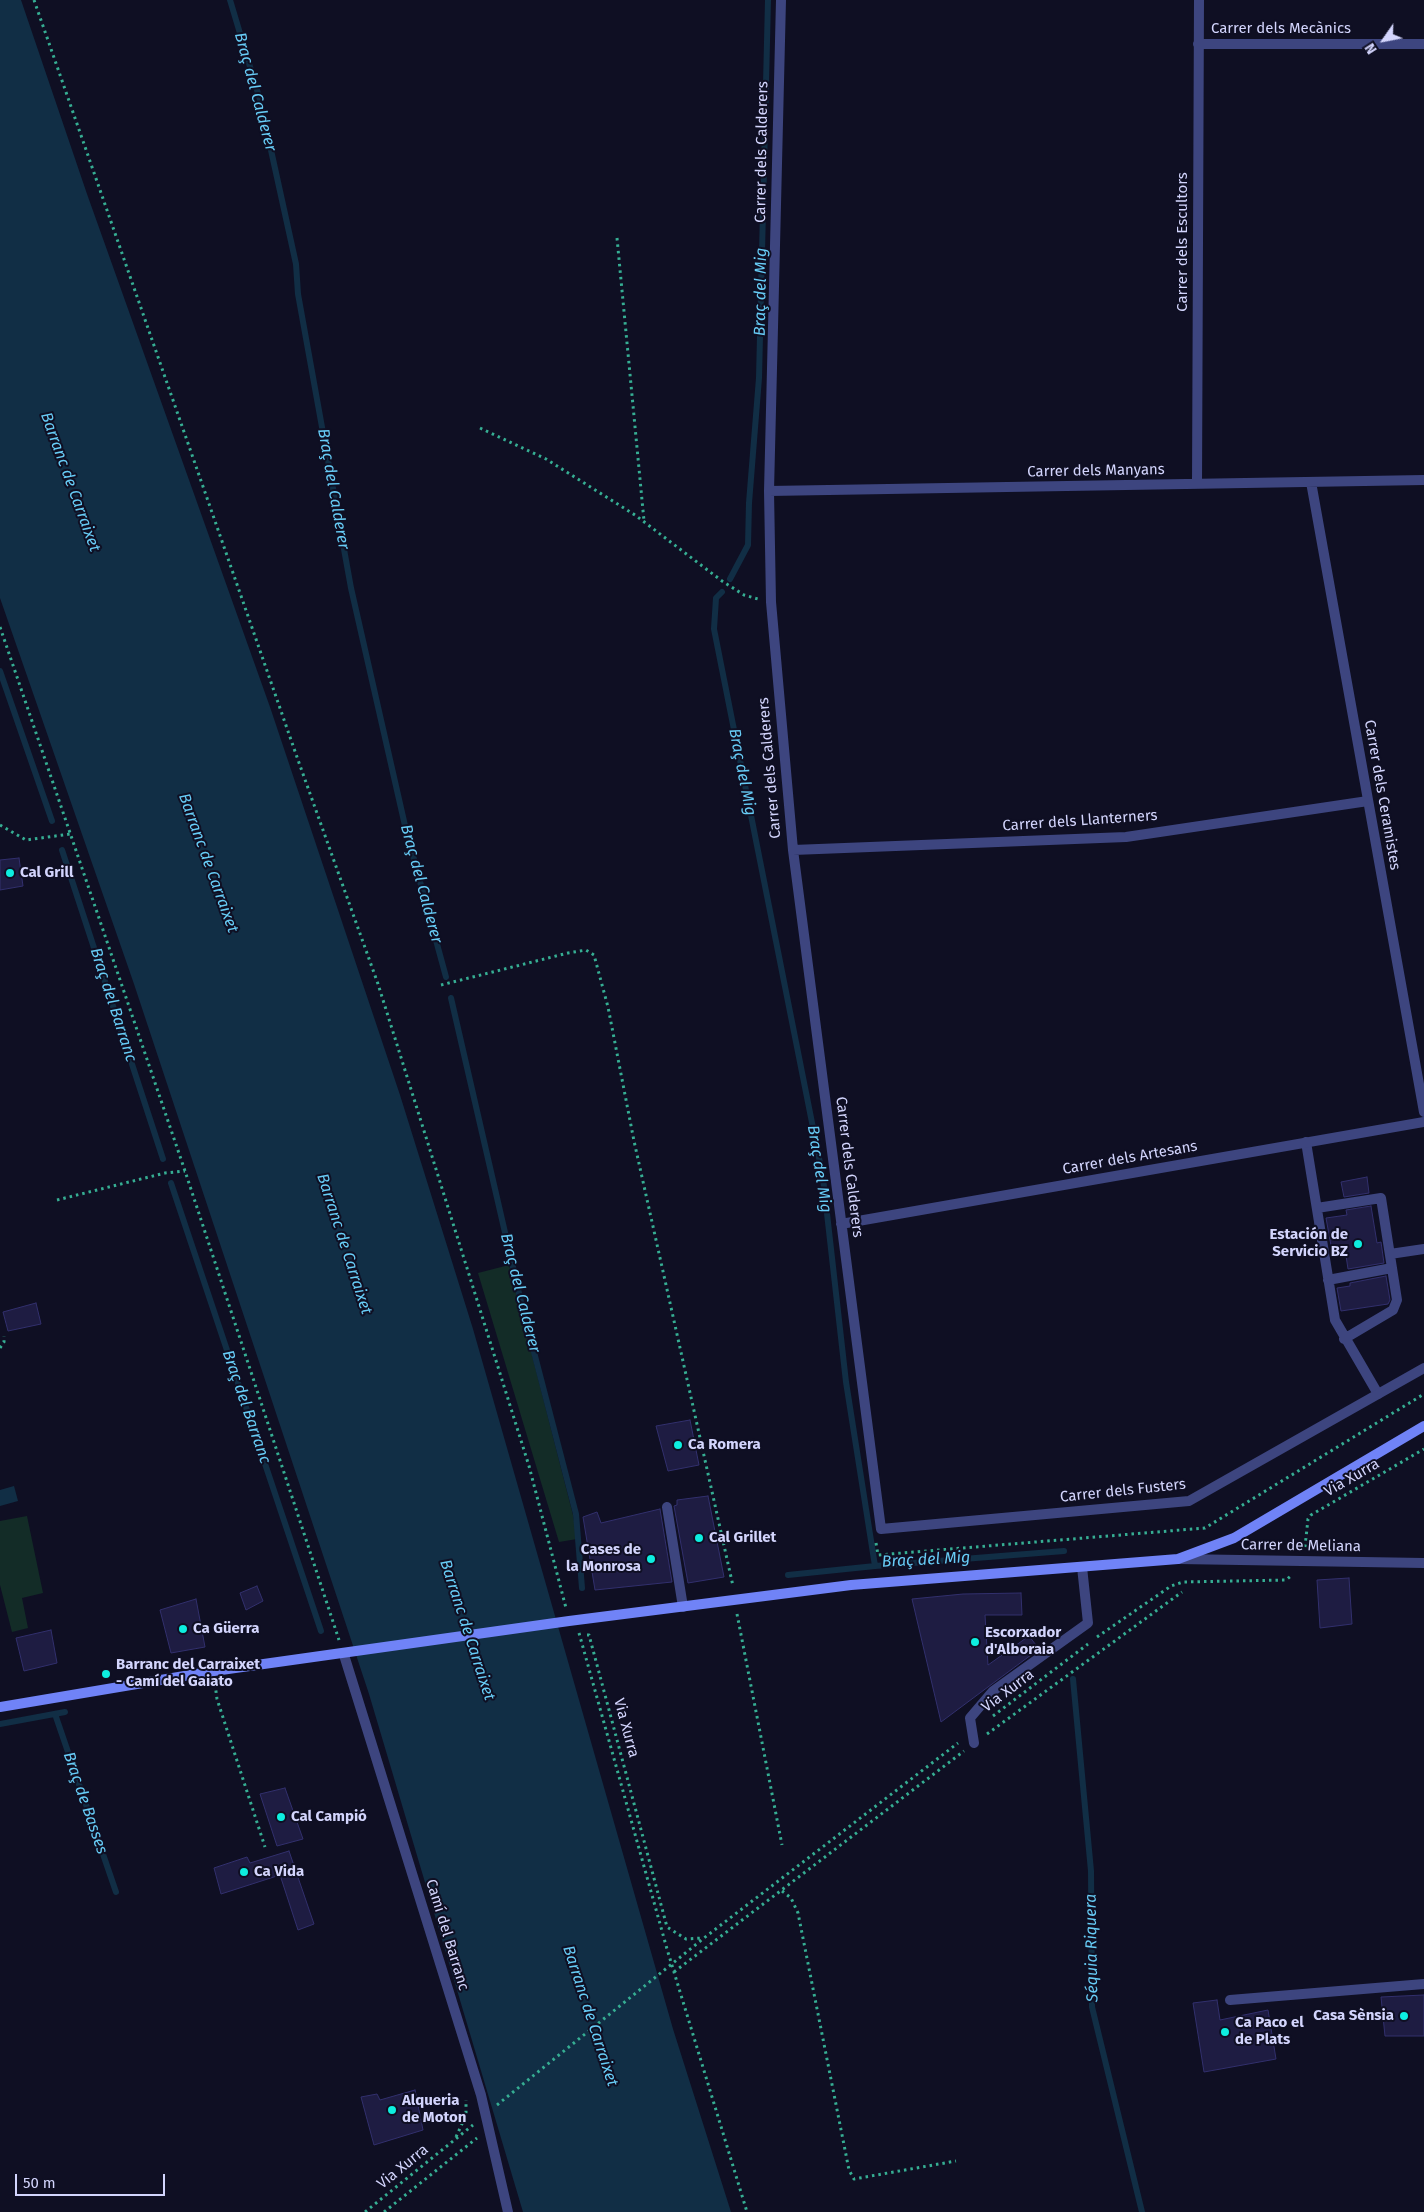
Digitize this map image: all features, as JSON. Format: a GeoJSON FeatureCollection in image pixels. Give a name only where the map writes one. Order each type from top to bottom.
{"type":"FeatureCollection","features":[{"type":"Feature","properties":{"kind":"main road"},"geometry":{"type":"LineString","coordinates":[[0,1707],[214,1671],[683,1606],[851,1585],[1178,1559],[1234,1538],[1424,1426]]}},
{"type":"Feature","properties":{"kind":"street","name":"Carrer dels Calderers"},"geometry":{"type":"LineString","coordinates":[[780,0],[769,491],[771,602],[793,850],[878,1532]]}},
{"type":"Feature","properties":{"kind":"street","name":"Carrer dels Escultors"},"geometry":{"type":"LineString","coordinates":[[1196,484],[1199,0]]}},
{"type":"Feature","properties":{"kind":"street","name":"Carrer dels Mecànics"},"geometry":{"type":"LineString","coordinates":[[1198,44],[1424,44]]}},
{"type":"Feature","properties":{"kind":"street","name":"Carrer dels Manyans"},"geometry":{"type":"LineString","coordinates":[[769,491],[1424,480]]}},
{"type":"Feature","properties":{"kind":"street","name":"Carrer dels Ceramistes"},"geometry":{"type":"LineString","coordinates":[[1311,482],[1424,1112]]}},
{"type":"Feature","properties":{"kind":"street","name":"Carrer dels Llanterners"},"geometry":{"type":"LineString","coordinates":[[793,850],[1126,836],[1368,801]]}},
{"type":"Feature","properties":{"kind":"street","name":"Carrer dels Artesans"},"geometry":{"type":"LineString","coordinates":[[841,1224],[1424,1122]]}},
{"type":"Feature","properties":{"kind":"street"},"geometry":{"type":"LineString","coordinates":[[1306,1142],[1335,1320],[1344,1339],[1378,1394]]}},
{"type":"Feature","properties":{"kind":"street"},"geometry":{"type":"LineString","coordinates":[[1317,1208],[1381,1198],[1397,1300],[1394,1310],[1344,1339]]}},
{"type":"Feature","properties":{"kind":"street"},"geometry":{"type":"LineString","coordinates":[[1390,1254],[1424,1249]]}},
{"type":"Feature","properties":{"kind":"street"},"geometry":{"type":"LineString","coordinates":[[1328,1280],[1392,1268]]}},
{"type":"Feature","properties":{"kind":"street","name":"Carrer dels Fusters"},"geometry":{"type":"LineString","coordinates":[[878,1532],[1189,1501],[1424,1368]]}},
{"type":"Feature","properties":{"kind":"street"},"geometry":{"type":"LineString","coordinates":[[667,1507],[683,1606]]}},
{"type":"Feature","properties":{"kind":"street","name":"Carrer de Meliana"},"geometry":{"type":"LineString","coordinates":[[1178,1559],[1299,1562],[1424,1562]]}},
{"type":"Feature","properties":{"kind":"street"},"geometry":{"type":"LineString","coordinates":[[973,1738],[970,1718],[993,1691],[1088,1623],[1082,1567]]}},
{"type":"Feature","properties":{"kind":"street","name":"Camí del Barranc"},"geometry":{"type":"LineString","coordinates":[[348,1653],[348,1668],[481,2095],[508,2212]]}},
{"type":"Feature","properties":{"kind":"street"},"geometry":{"type":"LineString","coordinates":[[1230,2000],[1424,1984]]}},
{"type":"Feature","properties":{"kind":"path"},"geometry":{"type":"LineString","coordinates":[[34,0],[301,769],[378,984],[529,1466],[565,1622],[581,1636],[583,1654],[674,1972],[746,2212]]}},
{"type":"Feature","properties":{"kind":"path"},"geometry":{"type":"LineString","coordinates":[[617,238],[644,522]]}},
{"type":"Feature","properties":{"kind":"path"},"geometry":{"type":"LineString","coordinates":[[480,428],[546,459],[644,522],[722,581],[744,595],[771,602]]}},
{"type":"Feature","properties":{"kind":"path"},"geometry":{"type":"LineString","coordinates":[[757,598],[758,608]]}},
{"type":"Feature","properties":{"kind":"path"},"geometry":{"type":"LineString","coordinates":[[0,627],[348,1653]]}},
{"type":"Feature","properties":{"kind":"path"},"geometry":{"type":"LineString","coordinates":[[0,824],[26,840],[70,834]]}},
{"type":"Feature","properties":{"kind":"path"},"geometry":{"type":"LineString","coordinates":[[441,985],[586,950],[594,955],[608,1007],[634,1141],[736,1600],[743,1651],[782,1845]]}},
{"type":"Feature","properties":{"kind":"path"},"geometry":{"type":"LineString","coordinates":[[57,1200],[165,1173],[185,1172]]}},
{"type":"Feature","properties":{"kind":"path"},"geometry":{"type":"LineString","coordinates":[[0,1348],[4,1342],[4,1336]]}},
{"type":"Feature","properties":{"kind":"path"},"geometry":{"type":"LineString","coordinates":[[878,1532],[878,1554],[1205,1528],[1424,1394]]}},
{"type":"Feature","properties":{"kind":"path","name":"Via Xurra"},"geometry":{"type":"LineString","coordinates":[[493,2109],[704,1938],[973,1738],[1095,1638],[1171,1586],[1192,1581],[1286,1580],[1295,1572],[1306,1545],[1308,1519],[1311,1515],[1424,1449]]}},
{"type":"Feature","properties":{"kind":"path"},"geometry":{"type":"LineString","coordinates":[[674,1972],[782,1891],[973,1738],[1182,1592]]}},
{"type":"Feature","properties":{"kind":"path","name":"Via Xurra"},"geometry":{"type":"LineString","coordinates":[[581,1636],[590,1635],[667,1927],[686,1939],[704,1938]]}},
{"type":"Feature","properties":{"kind":"path"},"geometry":{"type":"LineString","coordinates":[[573,1637],[581,1636]]}},
{"type":"Feature","properties":{"kind":"path"},"geometry":{"type":"LineString","coordinates":[[214,1671],[217,1699],[266,1847]]}},
{"type":"Feature","properties":{"kind":"path"},"geometry":{"type":"LineString","coordinates":[[782,1891],[791,1898],[798,1912],[849,2170],[854,2179],[956,2161]]}},
{"type":"Feature","properties":{"kind":"path"},"geometry":{"type":"LineString","coordinates":[[385,2212],[488,2130]]}},
{"type":"Feature","properties":{"kind":"path","name":"Via Xurra"},"geometry":{"type":"LineString","coordinates":[[364,2212],[455,2139]]}},
{"type":"Feature","properties":{"kind":"green space"},"geometry":{"type":"Polygon","coordinates":[[[509,1265],[573,1515],[577,1539],[559,1542],[478,1273],[509,1265]]]}},
{"type":"Feature","properties":{"kind":"green space"},"geometry":{"type":"Polygon","coordinates":[[[27,1516],[43,1593],[22,1598],[28,1628],[12,1632],[0,1585],[0,1521],[27,1516]]]}},
{"type":"Feature","properties":{"kind":"water","name":"Barranc de Carraixet"},"geometry":{"type":"Polygon","coordinates":[[[0,0],[21,0],[87,194],[270,707],[400,1095],[473,1329],[673,2029],[731,2212],[523,2212],[369,1694],[134,984],[0,598],[0,0]]]}},
{"type":"Feature","properties":{"kind":"water"},"geometry":{"type":"Polygon","coordinates":[[[14,1486],[18,1501],[0,1506],[0,1490],[14,1486]]]}},
{"type":"Feature","properties":{"kind":"building","name":"Cal Grill"},"geometry":{"type":"Polygon","coordinates":[[[19,858],[23,886],[0,890],[0,860],[19,858]]]}},
{"type":"Feature","properties":{"kind":"building"},"geometry":{"type":"Polygon","coordinates":[[[1367,1177],[1369,1193],[1344,1197],[1341,1182],[1367,1177]]]}},
{"type":"Feature","properties":{"kind":"building"},"geometry":{"type":"Polygon","coordinates":[[[1371,1206],[1377,1243],[1381,1242],[1384,1263],[1348,1269],[1345,1249],[1332,1251],[1326,1218],[1347,1215],[1346,1210],[1371,1206]]]}},
{"type":"Feature","properties":{"kind":"building"},"geometry":{"type":"Polygon","coordinates":[[[1386,1276],[1390,1300],[1388,1304],[1341,1311],[1337,1288],[1350,1286],[1350,1283],[1386,1276]]]}},
{"type":"Feature","properties":{"kind":"building"},"geometry":{"type":"Polygon","coordinates":[[[36,1303],[41,1324],[8,1331],[3,1312],[36,1303]]]}},
{"type":"Feature","properties":{"kind":"building","name":"Ca Romera"},"geometry":{"type":"Polygon","coordinates":[[[690,1420],[699,1465],[668,1471],[656,1426],[690,1420]]]}},
{"type":"Feature","properties":{"kind":"building","name":"Cal Grillet"},"geometry":{"type":"Polygon","coordinates":[[[708,1496],[724,1577],[688,1583],[674,1506],[677,1505],[677,1500],[708,1496]]]}},
{"type":"Feature","properties":{"kind":"building"},"geometry":{"type":"Polygon","coordinates":[[[660,1509],[672,1582],[595,1590],[583,1517],[597,1512],[601,1523],[660,1509]]]}},
{"type":"Feature","properties":{"kind":"building"},"geometry":{"type":"Polygon","coordinates":[[[1349,1578],[1352,1624],[1320,1628],[1317,1580],[1349,1578]]]}},
{"type":"Feature","properties":{"kind":"building"},"geometry":{"type":"Polygon","coordinates":[[[257,1586],[263,1601],[246,1610],[240,1593],[257,1586]]]}},
{"type":"Feature","properties":{"kind":"building"},"geometry":{"type":"Polygon","coordinates":[[[1021,1593],[1022,1615],[985,1615],[988,1665],[1029,1636],[1039,1649],[941,1722],[912,1599],[963,1594],[1021,1593]]]}},
{"type":"Feature","properties":{"kind":"building","name":"Ca Güerra"},"geometry":{"type":"Polygon","coordinates":[[[196,1599],[205,1647],[171,1653],[160,1610],[196,1599]]]}},
{"type":"Feature","properties":{"kind":"building"},"geometry":{"type":"Polygon","coordinates":[[[51,1630],[57,1663],[24,1671],[16,1638],[51,1630]]]}},
{"type":"Feature","properties":{"kind":"building","name":"Cal Campió"},"geometry":{"type":"Polygon","coordinates":[[[285,1788],[303,1839],[277,1846],[260,1794],[285,1788]]]}},
{"type":"Feature","properties":{"kind":"building"},"geometry":{"type":"Polygon","coordinates":[[[289,1851],[314,1924],[298,1930],[280,1875],[221,1894],[214,1868],[247,1857],[250,1863],[289,1851]]]}},
{"type":"Feature","properties":{"kind":"building","name":"Casa Sènsia"},"geometry":{"type":"Polygon","coordinates":[[[1424,1995],[1424,2036],[1385,2036],[1381,1997],[1424,1995]]]}},
{"type":"Feature","properties":{"kind":"building","name":"Ca Paco el de Plats"},"geometry":{"type":"Polygon","coordinates":[[[1217,2000],[1220,2020],[1268,2010],[1276,2059],[1204,2072],[1193,2003],[1217,2000]]]}},
{"type":"Feature","properties":{"kind":"building","name":"Alqueria de Moton"},"geometry":{"type":"Polygon","coordinates":[[[415,2090],[423,2130],[374,2145],[361,2097],[377,2094],[380,2100],[415,2090]]]}},
{"type":"Feature","properties":{"kind":"waterway","name":"Braç del Calderer"},"geometry":{"type":"LineString","coordinates":[[230,0],[260,100],[296,264],[298,294],[351,588],[406,830],[446,977]]}},
{"type":"Feature","properties":{"kind":"waterway","name":"Braç del Mig"},"geometry":{"type":"LineString","coordinates":[[730,579],[748,545],[749,503],[759,378],[768,0]]}},
{"type":"Feature","properties":{"kind":"waterway","name":"Braç del Mig"},"geometry":{"type":"LineString","coordinates":[[722,592],[716,598],[714,629],[823,1178],[846,1382],[875,1566],[1064,1551]]}},
{"type":"Feature","properties":{"kind":"waterway","name":"Braç del Barranc"},"geometry":{"type":"LineString","coordinates":[[0,671],[52,821]]}},
{"type":"Feature","properties":{"kind":"waterway","name":"Braç del Barranc"},"geometry":{"type":"LineString","coordinates":[[62,850],[163,1159]]}},
{"type":"Feature","properties":{"kind":"waterway","name":"Braç del Calderer"},"geometry":{"type":"LineString","coordinates":[[451,998],[521,1302],[576,1514],[582,1588]]}},
{"type":"Feature","properties":{"kind":"waterway","name":"Braç del Barranc"},"geometry":{"type":"LineString","coordinates":[[171,1183],[321,1631]]}},
{"type":"Feature","properties":{"kind":"waterway","name":"Braç del Calderer"},"geometry":{"type":"LineString","coordinates":[[788,1575],[875,1566]]}},
{"type":"Feature","properties":{"kind":"waterway","name":"Séquia Riquera"},"geometry":{"type":"LineString","coordinates":[[1073,1679],[1091,1871],[1092,2007],[1142,2212]]}},
{"type":"Feature","properties":{"kind":"waterway"},"geometry":{"type":"LineString","coordinates":[[0,1724],[65,1712]]}},
{"type":"Feature","properties":{"kind":"waterway","name":"Braç de Basses"},"geometry":{"type":"LineString","coordinates":[[55,1714],[116,1892]]}},
{"type":"Feature","properties":{"kind":"place","name":"Cal Grill"},"geometry":{"type":"Point","coordinates":[10,873]}},
{"type":"Feature","properties":{"kind":"place","name":"Estación de Servicio BZ"},"geometry":{"type":"Point","coordinates":[1358,1244]}},
{"type":"Feature","properties":{"kind":"place","name":"Ca Romera"},"geometry":{"type":"Point","coordinates":[678,1445]}},
{"type":"Feature","properties":{"kind":"place","name":"Cal Grillet"},"geometry":{"type":"Point","coordinates":[699,1538]}},
{"type":"Feature","properties":{"kind":"place","name":"Cases de la Monrosa"},"geometry":{"type":"Point","coordinates":[651,1559]}},
{"type":"Feature","properties":{"kind":"place","name":"Ca Güerra"},"geometry":{"type":"Point","coordinates":[183,1629]}},
{"type":"Feature","properties":{"kind":"place","name":"Escorxador d'Alboraia"},"geometry":{"type":"Point","coordinates":[975,1642]}},
{"type":"Feature","properties":{"kind":"place","name":"Barranc del Carraixet - Camí del Gaiato"},"geometry":{"type":"Point","coordinates":[106,1674]}},
{"type":"Feature","properties":{"kind":"place","name":"Cal Campió"},"geometry":{"type":"Point","coordinates":[281,1817]}},
{"type":"Feature","properties":{"kind":"place","name":"Ca Vida"},"geometry":{"type":"Point","coordinates":[244,1872]}},
{"type":"Feature","properties":{"kind":"place","name":"Casa Sènsia"},"geometry":{"type":"Point","coordinates":[1404,2016]}},
{"type":"Feature","properties":{"kind":"place","name":"Ca Paco el de Plats"},"geometry":{"type":"Point","coordinates":[1225,2032]}},
{"type":"Feature","properties":{"kind":"place","name":"Alqueria de Moton"},"geometry":{"type":"Point","coordinates":[392,2110]}}]}
